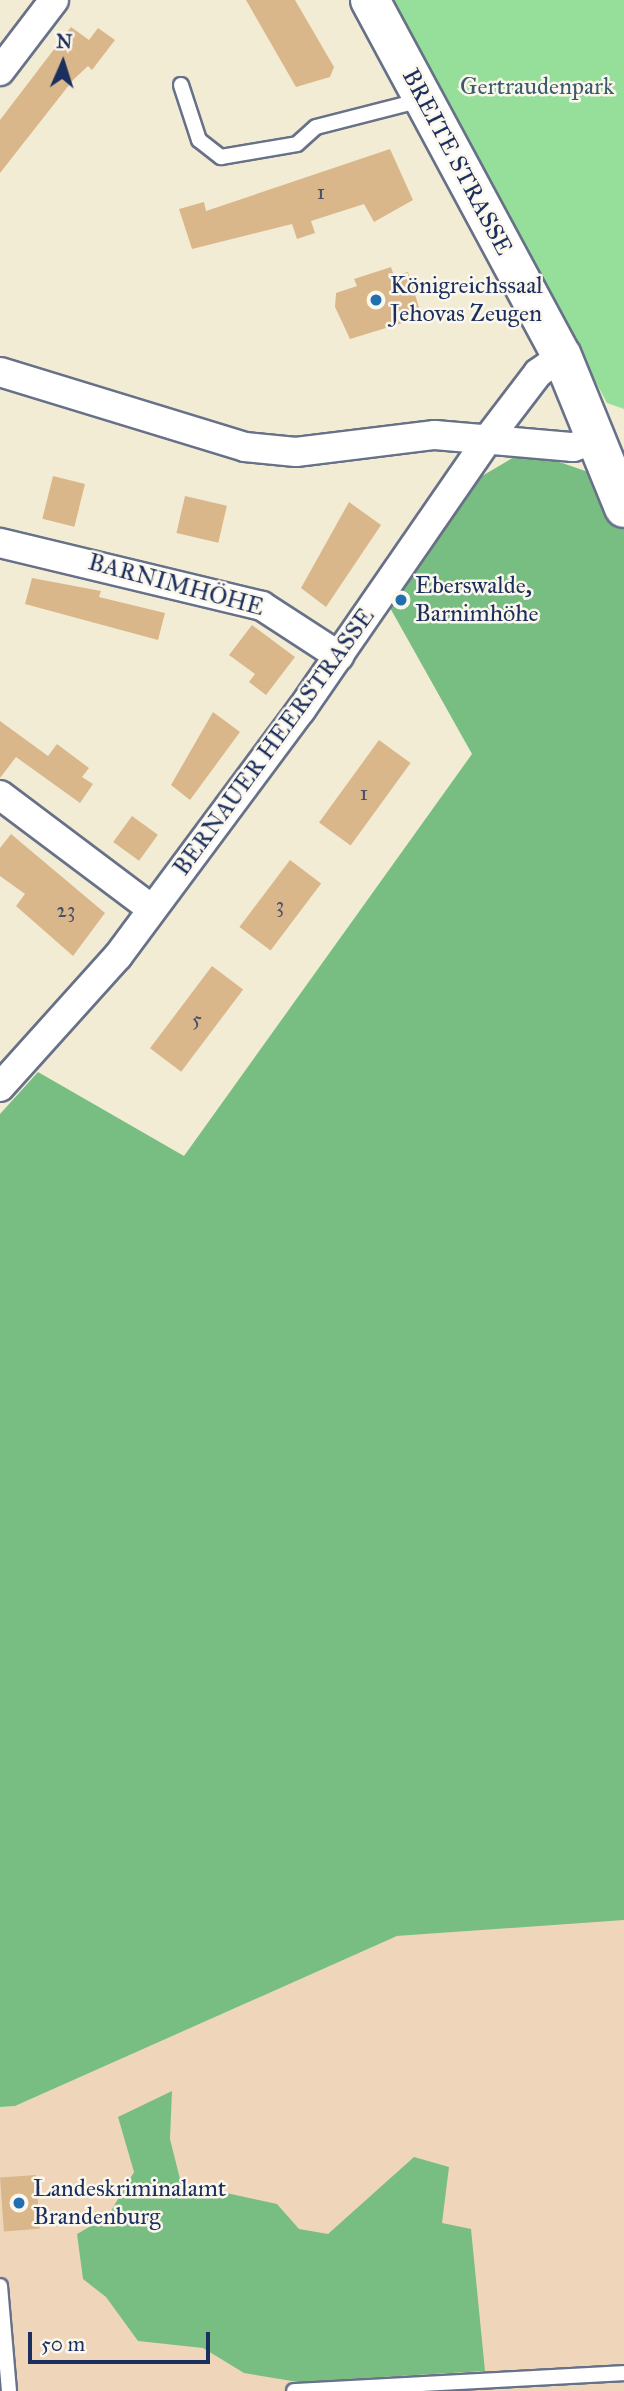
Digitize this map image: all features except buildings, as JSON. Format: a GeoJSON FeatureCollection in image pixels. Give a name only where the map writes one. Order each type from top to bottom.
{"type":"FeatureCollection","features":[{"type":"Feature","properties":{"kind":"main road","name":"BREITE STRASSE"},"geometry":{"type":"LineString","coordinates":[[370,0],[562,356],[624,508]]}},
{"type":"Feature","properties":{"kind":"street"},"geometry":{"type":"LineString","coordinates":[[0,71],[54,0]]}},
{"type":"Feature","properties":{"kind":"street","name":"BERNAUER HEERSTRASSE"},"geometry":{"type":"LineString","coordinates":[[0,1087],[152,909],[339,656],[490,436],[538,373],[562,356]]}},
{"type":"Feature","properties":{"kind":"street"},"geometry":{"type":"LineString","coordinates":[[0,372],[245,447],[296,452],[435,435],[490,436],[573,447],[597,439]]}},
{"type":"Feature","properties":{"kind":"street","name":"BARNIMHÖHE"},"geometry":{"type":"LineString","coordinates":[[0,543],[262,606],[339,656]]}},
{"type":"Feature","properties":{"kind":"street"},"geometry":{"type":"LineString","coordinates":[[0,795],[152,909]]}},
{"type":"Feature","properties":{"kind":"lane"},"geometry":{"type":"LineString","coordinates":[[181,85],[199,140],[220,157],[298,144],[316,127],[424,100]]}},
{"type":"Feature","properties":{"kind":"lane"},"geometry":{"type":"LineString","coordinates":[[0,2286],[9,2391]]}},
{"type":"Feature","properties":{"kind":"lane"},"geometry":{"type":"LineString","coordinates":[[294,2391],[624,2373]]}},
{"type":"Feature","properties":{"kind":"shaded area"},"geometry":{"type":"Polygon","coordinates":[[[624,1919],[624,2391],[0,2391],[0,2107],[15,2106],[397,1936],[624,1919]]]}},
{"type":"Feature","properties":{"kind":"green space","name":"Gertraudenpark"},"geometry":{"type":"Polygon","coordinates":[[[390,0],[624,0],[624,409],[607,403],[390,0]]]}},
{"type":"Feature","properties":{"kind":"green space"},"geometry":{"type":"Polygon","coordinates":[[[539,455],[597,475],[624,528],[624,1920],[397,1936],[15,2106],[0,2107],[0,1114],[38,1072],[184,1156],[472,754],[389,606],[482,476],[514,457],[539,455]]]}},
{"type":"Feature","properties":{"kind":"green space"},"geometry":{"type":"Polygon","coordinates":[[[172,2091],[170,2139],[181,2183],[277,2204],[299,2229],[328,2234],[414,2157],[449,2167],[442,2223],[471,2229],[485,2371],[298,2382],[244,2373],[203,2348],[138,2341],[106,2297],[83,2279],[77,2234],[108,2216],[134,2172],[118,2117],[172,2091]]]}},
{"type":"Feature","properties":{"kind":"place","name":"Königreichssaal Jehovas Zeugen"},"geometry":{"type":"Point","coordinates":[376,300]}},
{"type":"Feature","properties":{"kind":"place","name":"Eberswalde, Barnimhöhe"},"geometry":{"type":"Point","coordinates":[401,600]}},
{"type":"Feature","properties":{"kind":"place","name":"Landeskriminalamt Brandenburg"},"geometry":{"type":"Point","coordinates":[19,2203]}}]}
